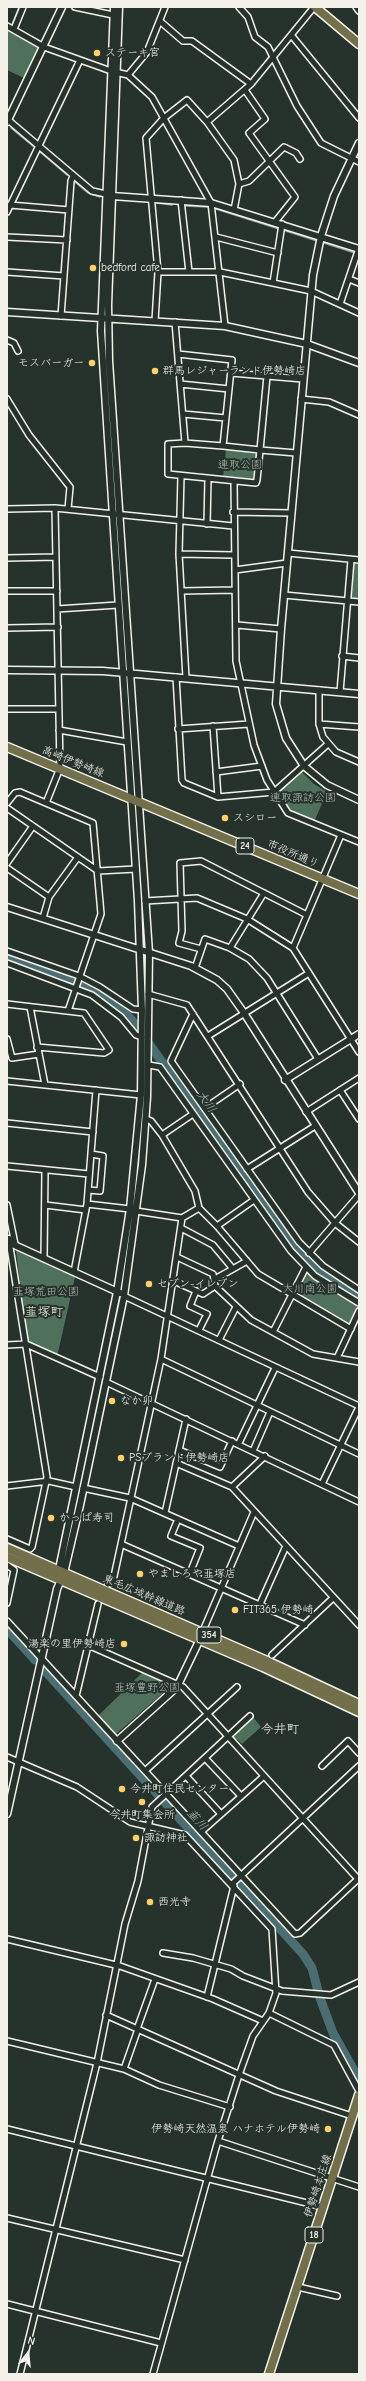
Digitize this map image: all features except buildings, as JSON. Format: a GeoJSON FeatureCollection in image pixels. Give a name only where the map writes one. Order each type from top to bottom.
{"type":"FeatureCollection","features":[{"type":"Feature","properties":{"kind":"main road"},"geometry":{"type":"LineString","coordinates":[[314,7],[359,44]]}},
{"type":"Feature","properties":{"kind":"main road","name":"高崎伊勢崎線"},"geometry":{"type":"LineString","coordinates":[[8,749],[60,768],[134,799]]}},
{"type":"Feature","properties":{"kind":"main road","name":"市役所通り"},"geometry":{"type":"LineString","coordinates":[[134,799],[359,894]]}},
{"type":"Feature","properties":{"kind":"main road","name":"東毛広域幹線道路"},"geometry":{"type":"LineString","coordinates":[[7,1548],[60,1574],[359,1704]]}},
{"type":"Feature","properties":{"kind":"main road","name":"東毛広域幹線道路"},"geometry":{"type":"LineString","coordinates":[[7,1557],[60,1574]]}},
{"type":"Feature","properties":{"kind":"main road","name":"東毛広域幹線道路"},"geometry":{"type":"LineString","coordinates":[[201,1636],[359,1712]]}},
{"type":"Feature","properties":{"kind":"main road","name":"伊勢崎本庄線"},"geometry":{"type":"LineString","coordinates":[[269,2374],[359,2095]]}},
{"type":"Feature","properties":{"kind":"street"},"geometry":{"type":"LineString","coordinates":[[14,29],[23,7]]}},
{"type":"Feature","properties":{"kind":"street"},"geometry":{"type":"LineString","coordinates":[[62,7],[44,47],[7,120],[92,191],[109,195],[211,203],[359,248],[340,304]]}},
{"type":"Feature","properties":{"kind":"street"},"geometry":{"type":"LineString","coordinates":[[75,7],[113,15]]}},
{"type":"Feature","properties":{"kind":"street"},"geometry":{"type":"LineString","coordinates":[[114,7],[114,72]]}},
{"type":"Feature","properties":{"kind":"street"},"geometry":{"type":"LineString","coordinates":[[60,1574],[83,1488],[124,1296],[133,1210],[141,1095],[142,1010],[134,799],[101,318],[109,195],[114,72],[119,7]]}},
{"type":"Feature","properties":{"kind":"street"},"geometry":{"type":"LineString","coordinates":[[128,75],[147,52],[165,7]]}},
{"type":"Feature","properties":{"kind":"street"},"geometry":{"type":"LineString","coordinates":[[239,7],[248,17],[255,37],[268,47],[297,106],[321,143],[359,162]]}},
{"type":"Feature","properties":{"kind":"street"},"geometry":{"type":"LineString","coordinates":[[207,122],[251,84],[292,36],[314,7]]}},
{"type":"Feature","properties":{"kind":"street"},"geometry":{"type":"LineString","coordinates":[[356,7],[359,11]]}},
{"type":"Feature","properties":{"kind":"street"},"geometry":{"type":"LineString","coordinates":[[160,22],[183,41],[192,41],[251,84]]}},
{"type":"Feature","properties":{"kind":"street"},"geometry":{"type":"LineString","coordinates":[[7,26],[44,47],[114,72],[128,75],[152,97],[211,203],[225,326]]}},
{"type":"Feature","properties":{"kind":"street"},"geometry":{"type":"LineString","coordinates":[[292,36],[359,118]]}},
{"type":"Feature","properties":{"kind":"street"},"geometry":{"type":"LineString","coordinates":[[7,212],[80,60]]}},
{"type":"Feature","properties":{"kind":"street"},"geometry":{"type":"LineString","coordinates":[[245,90],[265,119],[249,133],[295,197],[275,222]]}},
{"type":"Feature","properties":{"kind":"street"},"geometry":{"type":"LineString","coordinates":[[155,320],[158,272],[153,199],[146,138],[164,118],[186,100],[207,122],[234,160],[239,184],[234,210]]}},
{"type":"Feature","properties":{"kind":"street"},"geometry":{"type":"LineString","coordinates":[[359,143],[334,196],[321,236],[311,291],[276,686],[276,704],[281,726],[291,748],[304,766],[326,785],[359,800]]}},
{"type":"Feature","properties":{"kind":"street"},"geometry":{"type":"LineString","coordinates":[[239,184],[249,181],[284,147],[296,153],[300,159]]}},
{"type":"Feature","properties":{"kind":"street"},"geometry":{"type":"LineString","coordinates":[[61,316],[71,181],[73,176]]}},
{"type":"Feature","properties":{"kind":"street"},"geometry":{"type":"LineString","coordinates":[[7,1814],[20,1763],[43,1657],[76,1487],[100,1377],[133,1210],[146,1120],[149,1065],[149,953],[145,901],[127,742],[126,672],[118,605],[108,318],[109,195]]}},
{"type":"Feature","properties":{"kind":"street"},"geometry":{"type":"LineString","coordinates":[[181,200],[189,272]]}},
{"type":"Feature","properties":{"kind":"street"},"geometry":{"type":"LineString","coordinates":[[10,206],[69,210]]}},
{"type":"Feature","properties":{"kind":"street"},"geometry":{"type":"LineString","coordinates":[[273,283],[282,224]]}},
{"type":"Feature","properties":{"kind":"street"},"geometry":{"type":"LineString","coordinates":[[7,237],[67,240]]}},
{"type":"Feature","properties":{"kind":"street"},"geometry":{"type":"LineString","coordinates":[[216,237],[278,253]]}},
{"type":"Feature","properties":{"kind":"street"},"geometry":{"type":"LineString","coordinates":[[7,272],[64,276]]}},
{"type":"Feature","properties":{"kind":"street"},"geometry":{"type":"LineString","coordinates":[[158,272],[220,272],[311,291],[359,313]]}},
{"type":"Feature","properties":{"kind":"street"},"geometry":{"type":"LineString","coordinates":[[349,279],[359,283]]}},
{"type":"Feature","properties":{"kind":"street"},"geometry":{"type":"LineString","coordinates":[[7,312],[155,320],[225,326],[307,344],[359,363]]}},
{"type":"Feature","properties":{"kind":"street"},"geometry":{"type":"LineString","coordinates":[[176,322],[185,443]]}},
{"type":"Feature","properties":{"kind":"street"},"geometry":{"type":"LineString","coordinates":[[7,340],[14,344],[18,351]]}},
{"type":"Feature","properties":{"kind":"street"},"geometry":{"type":"LineString","coordinates":[[178,354],[232,360],[224,446]]}},
{"type":"Feature","properties":{"kind":"street"},"geometry":{"type":"LineString","coordinates":[[231,373],[303,379]]}},
{"type":"Feature","properties":{"kind":"street"},"geometry":{"type":"LineString","coordinates":[[267,376],[260,450],[256,483],[168,474],[168,444],[185,443],[224,446],[260,450],[296,453]]}},
{"type":"Feature","properties":{"kind":"street"},"geometry":{"type":"LineString","coordinates":[[180,384],[229,389]]}},
{"type":"Feature","properties":{"kind":"street"},"geometry":{"type":"LineString","coordinates":[[7,399],[29,435],[70,487],[68,509]]}},
{"type":"Feature","properties":{"kind":"street"},"geometry":{"type":"LineString","coordinates":[[301,400],[329,402],[359,414]]}},
{"type":"Feature","properties":{"kind":"street"},"geometry":{"type":"LineString","coordinates":[[183,414],[226,418]]}},
{"type":"Feature","properties":{"kind":"street"},"geometry":{"type":"LineString","coordinates":[[181,476],[179,554],[186,678]]}},
{"type":"Feature","properties":{"kind":"street"},"geometry":{"type":"LineString","coordinates":[[207,524],[208,479]]}},
{"type":"Feature","properties":{"kind":"street"},"geometry":{"type":"LineString","coordinates":[[234,481],[233,526],[237,625],[236,661],[239,683],[249,724],[262,766],[274,792],[288,813],[359,842]]}},
{"type":"Feature","properties":{"kind":"street"},"geometry":{"type":"LineString","coordinates":[[46,803],[60,768],[56,508]]}},
{"type":"Feature","properties":{"kind":"street"},"geometry":{"type":"LineString","coordinates":[[7,509],[56,508],[181,522],[233,526]]}},
{"type":"Feature","properties":{"kind":"street"},"geometry":{"type":"LineString","coordinates":[[233,512],[291,513]]}},
{"type":"Feature","properties":{"kind":"street"},"geometry":{"type":"LineString","coordinates":[[288,553],[359,560]]}},
{"type":"Feature","properties":{"kind":"street"},"geometry":{"type":"LineString","coordinates":[[179,554],[234,555]]}},
{"type":"Feature","properties":{"kind":"street"},"geometry":{"type":"LineString","coordinates":[[7,558],[56,557]]}},
{"type":"Feature","properties":{"kind":"street"},"geometry":{"type":"LineString","coordinates":[[340,692],[346,601],[351,560]]}},
{"type":"Feature","properties":{"kind":"street"},"geometry":{"type":"LineString","coordinates":[[235,570],[287,563]]}},
{"type":"Feature","properties":{"kind":"street"},"geometry":{"type":"LineString","coordinates":[[181,591],[236,590]]}},
{"type":"Feature","properties":{"kind":"street"},"geometry":{"type":"LineString","coordinates":[[7,591],[57,591]]}},
{"type":"Feature","properties":{"kind":"street"},"geometry":{"type":"LineString","coordinates":[[284,595],[359,602]]}},
{"type":"Feature","properties":{"kind":"street"},"geometry":{"type":"LineString","coordinates":[[57,609],[118,605]]}},
{"type":"Feature","properties":{"kind":"street"},"geometry":{"type":"LineString","coordinates":[[237,625],[281,629]]}},
{"type":"Feature","properties":{"kind":"street"},"geometry":{"type":"LineString","coordinates":[[7,628],[58,628]]}},
{"type":"Feature","properties":{"kind":"street"},"geometry":{"type":"LineString","coordinates":[[342,656],[359,658]]}},
{"type":"Feature","properties":{"kind":"street"},"geometry":{"type":"LineString","coordinates":[[7,670],[126,672],[359,694]]}},
{"type":"Feature","properties":{"kind":"street"},"geometry":{"type":"LineString","coordinates":[[176,677],[178,729],[182,780],[184,783],[218,797],[274,792],[328,744]]}},
{"type":"Feature","properties":{"kind":"street"},"geometry":{"type":"LineString","coordinates":[[319,690],[319,724],[322,737],[336,752],[359,762]]}},
{"type":"Feature","properties":{"kind":"street"},"geometry":{"type":"LineString","coordinates":[[7,709],[58,709]]}},
{"type":"Feature","properties":{"kind":"street"},"geometry":{"type":"LineString","coordinates":[[178,729],[249,724]]}},
{"type":"Feature","properties":{"kind":"street"},"geometry":{"type":"LineString","coordinates":[[319,724],[359,727]]}},
{"type":"Feature","properties":{"kind":"street"},"geometry":{"type":"LineString","coordinates":[[213,726],[218,797]]}},
{"type":"Feature","properties":{"kind":"street"},"geometry":{"type":"LineString","coordinates":[[59,730],[127,742]]}},
{"type":"Feature","properties":{"kind":"street"},"geometry":{"type":"LineString","coordinates":[[216,772],[262,766]]}},
{"type":"Feature","properties":{"kind":"street"},"geometry":{"type":"LineString","coordinates":[[7,803],[17,792],[93,823],[101,914],[78,977],[68,1011]]}},
{"type":"Feature","properties":{"kind":"street"},"geometry":{"type":"LineString","coordinates":[[7,808],[98,871],[136,869]]}},
{"type":"Feature","properties":{"kind":"street"},"geometry":{"type":"LineString","coordinates":[[7,863],[33,826]]}},
{"type":"Feature","properties":{"kind":"street"},"geometry":{"type":"LineString","coordinates":[[293,948],[323,879],[340,835]]}},
{"type":"Feature","properties":{"kind":"street"},"geometry":{"type":"LineString","coordinates":[[43,918],[49,897],[78,857]]}},
{"type":"Feature","properties":{"kind":"street"},"geometry":{"type":"LineString","coordinates":[[201,949],[179,943],[182,931],[183,898],[180,862],[201,861],[307,915]]}},
{"type":"Feature","properties":{"kind":"street"},"geometry":{"type":"LineString","coordinates":[[7,868],[49,897]]}},
{"type":"Feature","properties":{"kind":"street"},"geometry":{"type":"LineString","coordinates":[[230,948],[264,893]]}},
{"type":"Feature","properties":{"kind":"street"},"geometry":{"type":"LineString","coordinates":[[145,901],[197,898],[247,919],[293,948],[359,1052]]}},
{"type":"Feature","properties":{"kind":"street"},"geometry":{"type":"LineString","coordinates":[[7,908],[43,918],[195,968],[223,984],[244,1013],[285,1080],[359,1194],[309,1253]]}},
{"type":"Feature","properties":{"kind":"street"},"geometry":{"type":"LineString","coordinates":[[195,968],[205,939],[230,948],[259,968],[318,1059]]}},
{"type":"Feature","properties":{"kind":"street"},"geometry":{"type":"LineString","coordinates":[[7,951],[78,977],[100,987],[133,1009],[142,1010]]}},
{"type":"Feature","properties":{"kind":"street"},"geometry":{"type":"LineString","coordinates":[[7,963],[92,995],[107,1005],[124,1020],[136,1035],[142,1039]]}},
{"type":"Feature","properties":{"kind":"street"},"geometry":{"type":"LineString","coordinates":[[208,1036],[309,972]]}},
{"type":"Feature","properties":{"kind":"street"},"geometry":{"type":"LineString","coordinates":[[148,994],[187,1004],[240,1084],[308,1192],[334,1223],[359,1242]]}},
{"type":"Feature","properties":{"kind":"street"},"geometry":{"type":"LineString","coordinates":[[7,1004],[68,1011],[87,1015],[108,1048],[108,1053],[37,1047]]}},
{"type":"Feature","properties":{"kind":"street"},"geometry":{"type":"LineString","coordinates":[[30,1007],[45,1085]]}},
{"type":"Feature","properties":{"kind":"street"},"geometry":{"type":"LineString","coordinates":[[193,1014],[171,1058],[247,1169],[309,1253],[334,1274],[359,1290]]}},
{"type":"Feature","properties":{"kind":"street"},"geometry":{"type":"LineString","coordinates":[[285,1080],[359,1034]]}},
{"type":"Feature","properties":{"kind":"street"},"geometry":{"type":"LineString","coordinates":[[7,1039],[12,1058],[39,1054]]}},
{"type":"Feature","properties":{"kind":"street"},"geometry":{"type":"LineString","coordinates":[[149,1065],[160,1067],[291,1250],[306,1267],[332,1288],[359,1304]]}},
{"type":"Feature","properties":{"kind":"street"},"geometry":{"type":"LineString","coordinates":[[306,1112],[359,1078]]}},
{"type":"Feature","properties":{"kind":"street"},"geometry":{"type":"LineString","coordinates":[[7,1081],[141,1095]]}},
{"type":"Feature","properties":{"kind":"street"},"geometry":{"type":"LineString","coordinates":[[205,1108],[240,1084]]}},
{"type":"Feature","properties":{"kind":"street"},"geometry":{"type":"LineString","coordinates":[[74,1272],[87,1207],[96,1090]]}},
{"type":"Feature","properties":{"kind":"street"},"geometry":{"type":"LineString","coordinates":[[340,1090],[359,1120]]}},
{"type":"Feature","properties":{"kind":"street"},"geometry":{"type":"LineString","coordinates":[[162,1135],[193,1114]]}},
{"type":"Feature","properties":{"kind":"street"},"geometry":{"type":"LineString","coordinates":[[146,1120],[151,1121],[162,1135],[195,1191],[199,1208],[263,1278],[351,1329]]}},
{"type":"Feature","properties":{"kind":"street"},"geometry":{"type":"LineString","coordinates":[[7,1123],[92,1132]]}},
{"type":"Feature","properties":{"kind":"street"},"geometry":{"type":"LineString","coordinates":[[247,1169],[315,1126]]}},
{"type":"Feature","properties":{"kind":"street"},"geometry":{"type":"LineString","coordinates":[[88,1190],[100,1191],[103,1156],[91,1154]]}},
{"type":"Feature","properties":{"kind":"street"},"geometry":{"type":"LineString","coordinates":[[7,1166],[89,1174]]}},
{"type":"Feature","properties":{"kind":"street"},"geometry":{"type":"LineString","coordinates":[[44,1258],[45,1170]]}},
{"type":"Feature","properties":{"kind":"street"},"geometry":{"type":"LineString","coordinates":[[217,1226],[254,1200]]}},
{"type":"Feature","properties":{"kind":"street"},"geometry":{"type":"LineString","coordinates":[[45,1204],[133,1210],[182,1218],[199,1208]]}},
{"type":"Feature","properties":{"kind":"street"},"geometry":{"type":"LineString","coordinates":[[7,1205],[10,1240],[46,1481],[32,1547],[30,1549],[7,1539]]}},
{"type":"Feature","properties":{"kind":"street"},"geometry":{"type":"LineString","coordinates":[[108,1584],[112,1581],[121,1544],[161,1359],[178,1257],[182,1218]]}},
{"type":"Feature","properties":{"kind":"street"},"geometry":{"type":"LineString","coordinates":[[181,1228],[213,1245],[233,1269]]}},
{"type":"Feature","properties":{"kind":"street"},"geometry":{"type":"LineString","coordinates":[[10,1240],[44,1258],[359,1407],[322,1484]]}},
{"type":"Feature","properties":{"kind":"street"},"geometry":{"type":"LineString","coordinates":[[178,1257],[213,1274],[215,1286],[236,1307],[252,1320],[313,1354],[359,1362]]}},
{"type":"Feature","properties":{"kind":"street"},"geometry":{"type":"LineString","coordinates":[[215,1279],[247,1260]]}},
{"type":"Feature","properties":{"kind":"street"},"geometry":{"type":"LineString","coordinates":[[273,1332],[306,1267]]}},
{"type":"Feature","properties":{"kind":"street"},"geometry":{"type":"LineString","coordinates":[[174,1281],[203,1294],[215,1286]]}},
{"type":"Feature","properties":{"kind":"street"},"geometry":{"type":"LineString","coordinates":[[196,1291],[190,1306],[207,1314],[199,1330]]}},
{"type":"Feature","properties":{"kind":"street"},"geometry":{"type":"LineString","coordinates":[[219,1340],[236,1307]]}},
{"type":"Feature","properties":{"kind":"street"},"geometry":{"type":"LineString","coordinates":[[337,1358],[359,1312]]}},
{"type":"Feature","properties":{"kind":"street"},"geometry":{"type":"LineString","coordinates":[[7,1345],[26,1344],[100,1377]]}},
{"type":"Feature","properties":{"kind":"street"},"geometry":{"type":"LineString","coordinates":[[161,1359],[359,1454]]}},
{"type":"Feature","properties":{"kind":"street"},"geometry":{"type":"LineString","coordinates":[[239,1444],[256,1405],[275,1368]]}},
{"type":"Feature","properties":{"kind":"street"},"geometry":{"type":"LineString","coordinates":[[106,1382],[265,1456],[359,1502]]}},
{"type":"Feature","properties":{"kind":"street"},"geometry":{"type":"LineString","coordinates":[[253,1451],[270,1412]]}},
{"type":"Feature","properties":{"kind":"street"},"geometry":{"type":"LineString","coordinates":[[165,1513],[186,1419]]}},
{"type":"Feature","properties":{"kind":"street"},"geometry":{"type":"LineString","coordinates":[[179,1450],[220,1467],[232,1441]]}},
{"type":"Feature","properties":{"kind":"street"},"geometry":{"type":"LineString","coordinates":[[232,1487],[265,1456]]}},
{"type":"Feature","properties":{"kind":"street"},"geometry":{"type":"LineString","coordinates":[[176,1463],[232,1487],[359,1625]]}},
{"type":"Feature","properties":{"kind":"street"},"geometry":{"type":"LineString","coordinates":[[7,1486],[46,1481],[76,1487]]}},
{"type":"Feature","properties":{"kind":"street"},"geometry":{"type":"LineString","coordinates":[[83,1488],[130,1498],[240,1546]]}},
{"type":"Feature","properties":{"kind":"street"},"geometry":{"type":"LineString","coordinates":[[117,1741],[180,1684],[254,1512]]}},
{"type":"Feature","properties":{"kind":"street"},"geometry":{"type":"LineString","coordinates":[[178,1519],[171,1536],[200,1548],[190,1573]]}},
{"type":"Feature","properties":{"kind":"street"},"geometry":{"type":"LineString","coordinates":[[121,1544],[190,1573],[305,1625]]}},
{"type":"Feature","properties":{"kind":"street"},"geometry":{"type":"LineString","coordinates":[[260,1604],[286,1546]]}},
{"type":"Feature","properties":{"kind":"street"},"geometry":{"type":"LineString","coordinates":[[7,1565],[14,1570],[7,1603]]}},
{"type":"Feature","properties":{"kind":"street"},"geometry":{"type":"LineString","coordinates":[[272,1655],[334,1598]]}},
{"type":"Feature","properties":{"kind":"street"},"geometry":{"type":"LineString","coordinates":[[76,1696],[98,1604]]}},
{"type":"Feature","properties":{"kind":"street"},"geometry":{"type":"LineString","coordinates":[[7,1620],[43,1657],[76,1696],[145,1771],[164,1795],[201,1832],[239,1876],[292,1932],[297,1934],[358,1880],[180,1684],[88,1645]]}},
{"type":"Feature","properties":{"kind":"street"},"geometry":{"type":"LineString","coordinates":[[145,1771],[237,1687]]}},
{"type":"Feature","properties":{"kind":"street"},"geometry":{"type":"LineString","coordinates":[[20,2374],[97,2063],[125,1924],[138,1881],[152,1807],[250,1716]]}},
{"type":"Feature","properties":{"kind":"street"},"geometry":{"type":"LineString","coordinates":[[322,1766],[348,1741],[359,1754]]}},
{"type":"Feature","properties":{"kind":"street"},"geometry":{"type":"LineString","coordinates":[[7,1757],[77,1787],[123,1819],[149,1827],[185,1835],[233,1884],[272,1929],[277,1989],[269,2013],[253,2036],[239,2075],[218,2141],[153,2374]]}},
{"type":"Feature","properties":{"kind":"street"},"geometry":{"type":"LineString","coordinates":[[205,1758],[241,1796]]}},
{"type":"Feature","properties":{"kind":"street"},"geometry":{"type":"LineString","coordinates":[[207,1996],[233,1884],[239,1876],[358,1768]]}},
{"type":"Feature","properties":{"kind":"street"},"geometry":{"type":"LineString","coordinates":[[186,1776],[221,1814]]}},
{"type":"Feature","properties":{"kind":"street"},"geometry":{"type":"LineString","coordinates":[[201,1832],[263,1777]]}},
{"type":"Feature","properties":{"kind":"street"},"geometry":{"type":"LineString","coordinates":[[7,1939],[117,1965],[207,1996],[263,2021]]}},
{"type":"Feature","properties":{"kind":"street"},"geometry":{"type":"LineString","coordinates":[[163,1953],[214,1963],[231,1968],[243,1976],[261,1981],[277,1989],[331,1995],[359,1982]]}},
{"type":"Feature","properties":{"kind":"street"},"geometry":{"type":"LineString","coordinates":[[124,2069],[155,1979]]}},
{"type":"Feature","properties":{"kind":"street"},"geometry":{"type":"LineString","coordinates":[[269,2013],[334,2045],[359,2091]]}},
{"type":"Feature","properties":{"kind":"street"},"geometry":{"type":"LineString","coordinates":[[106,2015],[276,2091],[352,2116]]}},
{"type":"Feature","properties":{"kind":"street"},"geometry":{"type":"LineString","coordinates":[[7,2041],[124,2069],[159,2085],[230,2107]]}},
{"type":"Feature","properties":{"kind":"street"},"geometry":{"type":"LineString","coordinates":[[7,2129],[323,2207]]}},
{"type":"Feature","properties":{"kind":"street"},"geometry":{"type":"LineString","coordinates":[[218,2141],[359,2187]]}},
{"type":"Feature","properties":{"kind":"street"},"geometry":{"type":"LineString","coordinates":[[7,2218],[185,2260]]}},
{"type":"Feature","properties":{"kind":"street"},"geometry":{"type":"LineString","coordinates":[[298,2287],[337,2296]]}},
{"type":"Feature","properties":{"kind":"street"},"geometry":{"type":"LineString","coordinates":[[7,2304],[162,2343]]}},
{"type":"Feature","properties":{"kind":"green space"},"geometry":{"type":"Polygon","coordinates":[[[7,29],[38,47],[24,78],[7,70],[7,29]]]}},
{"type":"Feature","properties":{"kind":"green space","name":"連取公園"},"geometry":{"type":"Polygon","coordinates":[[[226,449],[258,454],[256,479],[254,481],[223,478],[226,449]]]}},
{"type":"Feature","properties":{"kind":"green space"},"geometry":{"type":"Polygon","coordinates":[[[354,563],[359,564],[359,600],[350,597],[354,563]]]}},
{"type":"Feature","properties":{"kind":"green space","name":"連取諏訪公園"},"geometry":{"type":"Polygon","coordinates":[[[301,771],[314,784],[327,792],[314,822],[289,811],[277,793],[301,771]]]}},
{"type":"Feature","properties":{"kind":"green space","name":"韮塚荒田公園"},"geometry":{"type":"Polygon","coordinates":[[[16,1250],[75,1277],[57,1357],[27,1343],[16,1250]]]}},
{"type":"Feature","properties":{"kind":"green space","name":"大川南公園"},"geometry":{"type":"Polygon","coordinates":[[[305,1272],[308,1272],[332,1292],[357,1305],[350,1325],[347,1325],[296,1295],[305,1272]]]}},
{"type":"Feature","properties":{"kind":"green space","name":"韮塚豊野公園"},"geometry":{"type":"Polygon","coordinates":[[[144,1671],[170,1683],[171,1686],[116,1734],[113,1733],[98,1716],[144,1671]]]}},
{"type":"Feature","properties":{"kind":"green space"},"geometry":{"type":"Polygon","coordinates":[[[253,1717],[261,1727],[242,1744],[237,1739],[234,1741],[232,1737],[253,1717]]]}},
{"type":"Feature","properties":{"kind":"waterway"},"geometry":{"type":"LineString","coordinates":[[12,25],[19,7]]}},
{"type":"Feature","properties":{"kind":"waterway"},"geometry":{"type":"LineString","coordinates":[[11,128],[34,147]]}},
{"type":"Feature","properties":{"kind":"waterway"},"geometry":{"type":"LineString","coordinates":[[40,152],[67,175]]}},
{"type":"Feature","properties":{"kind":"waterway"},"geometry":{"type":"LineString","coordinates":[[75,182],[88,193],[100,197]]}},
{"type":"Feature","properties":{"kind":"waterway"},"geometry":{"type":"LineString","coordinates":[[157,203],[172,205]]}},
{"type":"Feature","properties":{"kind":"waterway"},"geometry":{"type":"LineString","coordinates":[[186,206],[207,207]]}},
{"type":"Feature","properties":{"kind":"waterway"},"geometry":{"type":"LineString","coordinates":[[216,209],[279,229]]}},
{"type":"Feature","properties":{"kind":"waterway"},"geometry":{"type":"LineString","coordinates":[[283,230],[317,241]]}},
{"type":"Feature","properties":{"kind":"waterway"},"geometry":{"type":"LineString","coordinates":[[321,242],[355,253]]}},
{"type":"Feature","properties":{"kind":"waterway","name":"大川"},"geometry":{"type":"LineString","coordinates":[[7,958],[67,980],[109,1000],[131,1019],[295,1246],[319,1271],[359,1297]]}},
{"type":"Feature","properties":{"kind":"waterway","name":"韮川"},"geometry":{"type":"LineString","coordinates":[[7,1629],[35,1660]]}},
{"type":"Feature","properties":{"kind":"waterway","name":"韮川"},"geometry":{"type":"LineString","coordinates":[[46,1672],[303,1954],[312,1968],[318,1991]]}},
{"type":"Feature","properties":{"kind":"waterway","name":"韮川"},"geometry":{"type":"LineString","coordinates":[[320,1998],[333,2033],[357,2076]]}},
{"type":"Feature","properties":{"kind":"place","name":"ステーキ宮"},"geometry":{"type":"Point","coordinates":[97,53]}},
{"type":"Feature","properties":{"kind":"place","name":"bedford cafe"},"geometry":{"type":"Point","coordinates":[93,268]}},
{"type":"Feature","properties":{"kind":"place","name":"モスバーガー"},"geometry":{"type":"Point","coordinates":[92,363]}},
{"type":"Feature","properties":{"kind":"place","name":"群馬レジャーランド伊勢崎店"},"geometry":{"type":"Point","coordinates":[155,371]}},
{"type":"Feature","properties":{"kind":"place","name":"スシロー"},"geometry":{"type":"Point","coordinates":[225,818]}},
{"type":"Feature","properties":{"kind":"place","name":"セブン-イレブン"},"geometry":{"type":"Point","coordinates":[149,1284]}},
{"type":"Feature","properties":{"kind":"place","name":"なか卯"},"geometry":{"type":"Point","coordinates":[112,1401]}},
{"type":"Feature","properties":{"kind":"place","name":"PSブランド伊勢崎店"},"geometry":{"type":"Point","coordinates":[121,1458]}},
{"type":"Feature","properties":{"kind":"place","name":"かっぱ寿司"},"geometry":{"type":"Point","coordinates":[51,1518]}},
{"type":"Feature","properties":{"kind":"place","name":"やましろや韮塚店"},"geometry":{"type":"Point","coordinates":[140,1574]}},
{"type":"Feature","properties":{"kind":"place","name":"FIT365 伊勢崎"},"geometry":{"type":"Point","coordinates":[235,1610]}},
{"type":"Feature","properties":{"kind":"place","name":"湯楽の里伊勢崎店"},"geometry":{"type":"Point","coordinates":[124,1644]}},
{"type":"Feature","properties":{"kind":"place","name":"今井町住民センター"},"geometry":{"type":"Point","coordinates":[122,1789]}},
{"type":"Feature","properties":{"kind":"place","name":"今井町集会所"},"geometry":{"type":"Point","coordinates":[142,1802]}},
{"type":"Feature","properties":{"kind":"place","name":"諏訪神社"},"geometry":{"type":"Point","coordinates":[136,1838]}},
{"type":"Feature","properties":{"kind":"place","name":"西光寺"},"geometry":{"type":"Point","coordinates":[150,1902]}},
{"type":"Feature","properties":{"kind":"place","name":"伊勢崎天然温泉 ハナホテル伊勢崎"},"geometry":{"type":"Point","coordinates":[328,2129]}},
{"type":"Feature","properties":{"kind":"district","name":"韮塚町"},"geometry":{"type":"Point","coordinates":[44,1312]}},
{"type":"Feature","properties":{"kind":"district","name":"今井町"},"geometry":{"type":"Point","coordinates":[280,1729]}}]}
